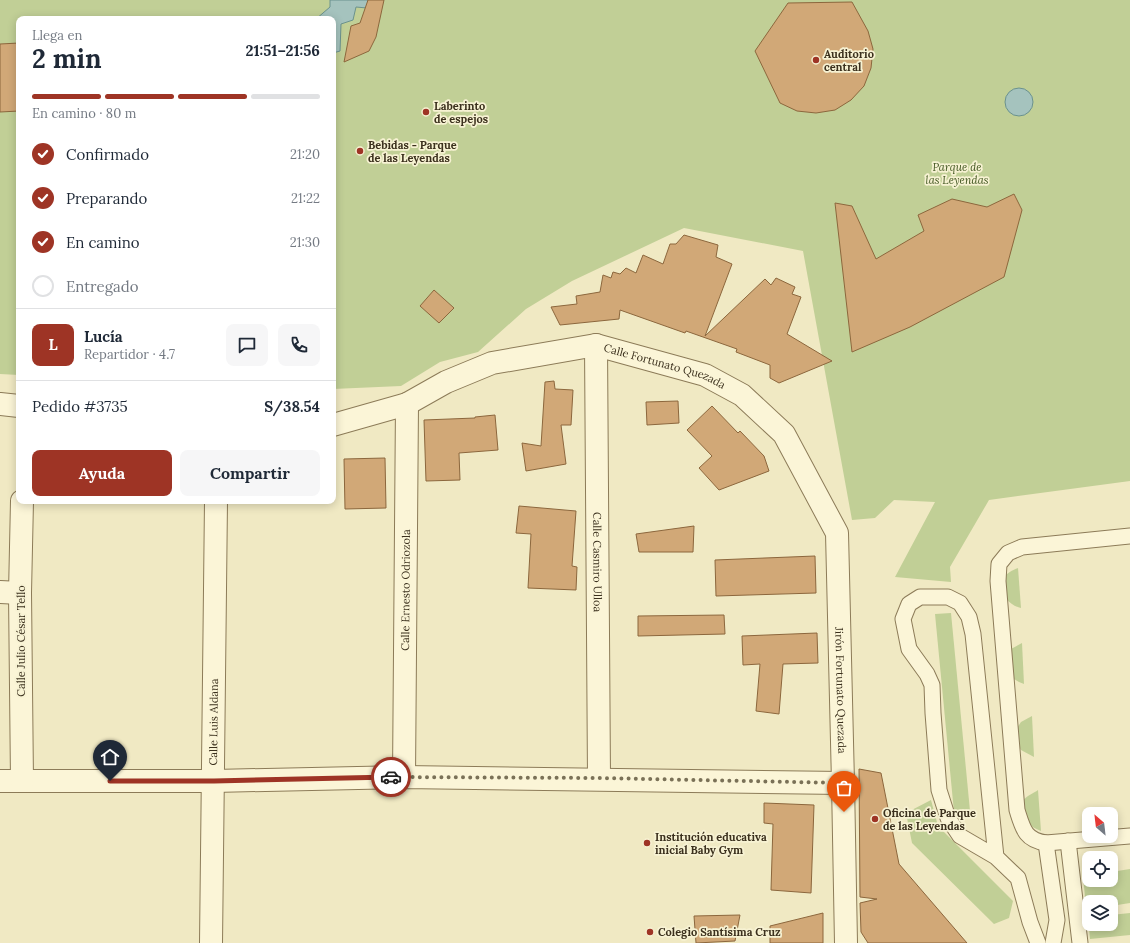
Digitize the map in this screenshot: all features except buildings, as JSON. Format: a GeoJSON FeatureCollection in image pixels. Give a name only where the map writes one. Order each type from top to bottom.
{"type":"FeatureCollection","features":[{"type":"Feature","properties":{"kind":"street","name":"Calle Fortunato Quezada"},"geometry":{"type":"LineString","coordinates":[[336,424],[407,404],[446,382],[492,363],[596,345],[705,375],[742,395],[784,434],[837,533]]}},
{"type":"Feature","properties":{"kind":"street","name":"Calle Casmiro Ulloa"},"geometry":{"type":"LineString","coordinates":[[596,345],[598,778]]}},
{"type":"Feature","properties":{"kind":"street"},"geometry":{"type":"LineString","coordinates":[[0,404],[16,406]]}},
{"type":"Feature","properties":{"kind":"street","name":"Calle Ernesto Odriozola"},"geometry":{"type":"LineString","coordinates":[[404,777],[407,404]]}},
{"type":"Feature","properties":{"kind":"street","name":"Calle Julio César Tello"},"geometry":{"type":"LineString","coordinates":[[22,504],[10,592],[22,781]]}},
{"type":"Feature","properties":{"kind":"street","name":"Calle Luis Aldana"},"geometry":{"type":"LineString","coordinates":[[211,943],[216,504]]}},
{"type":"Feature","properties":{"kind":"street","name":"Jirón Fortunato Quezada"},"geometry":{"type":"LineString","coordinates":[[837,533],[844,783],[846,943]]}},
{"type":"Feature","properties":{"kind":"street"},"geometry":{"type":"LineString","coordinates":[[0,780],[214,781],[404,777],[598,778],[844,783]]}},
{"type":"Feature","properties":{"kind":"lane"},"geometry":{"type":"LineString","coordinates":[[1130,536],[1022,548],[1008,553],[999,564],[998,581],[1017,810],[1021,824],[1027,836],[1036,842],[1046,843],[1130,836]]}},
{"type":"Feature","properties":{"kind":"lane"},"geometry":{"type":"LineString","coordinates":[[996,857],[973,634],[969,617],[960,603],[948,596],[920,597],[909,604],[902,619],[909,649],[927,674],[932,686],[939,790],[948,818],[960,836],[996,857],[1018,878],[1030,922],[1038,943]]}},
{"type":"Feature","properties":{"kind":"lane"},"geometry":{"type":"LineString","coordinates":[[1068,841],[1080,943]]}},
{"type":"Feature","properties":{"kind":"lane"},"geometry":{"type":"LineString","coordinates":[[1046,843],[1057,920],[1053,943]]}},
{"type":"Feature","properties":{"kind":"green space","name":"Parque de las Leyendas"},"geometry":{"type":"Polygon","coordinates":[[[0,0],[1130,0],[1130,481],[989,500],[950,567],[951,582],[895,577],[935,502],[894,500],[875,518],[852,520],[803,251],[684,228],[572,281],[526,309],[478,352],[440,362],[401,386],[336,389],[336,16],[16,16],[16,375],[0,374],[0,0]]]}},
{"type":"Feature","properties":{"kind":"green space"},"geometry":{"type":"Polygon","coordinates":[[[1018,568],[1021,608],[1012,604],[1005,598],[1002,589],[1004,577],[1018,568]]]}},
{"type":"Feature","properties":{"kind":"green space"},"geometry":{"type":"Polygon","coordinates":[[[951,613],[970,811],[954,812],[935,614],[951,613]]]}},
{"type":"Feature","properties":{"kind":"green space"},"geometry":{"type":"Polygon","coordinates":[[[1022,643],[1024,684],[1011,677],[1007,655],[1011,649],[1022,643]]]}},
{"type":"Feature","properties":{"kind":"green space"},"geometry":{"type":"Polygon","coordinates":[[[1032,716],[1034,757],[1021,750],[1016,741],[1017,728],[1021,722],[1032,716]]]}},
{"type":"Feature","properties":{"kind":"green space"},"geometry":{"type":"Polygon","coordinates":[[[1038,790],[1041,831],[1028,822],[1023,812],[1024,799],[1038,790]]]}},
{"type":"Feature","properties":{"kind":"green space"},"geometry":{"type":"Polygon","coordinates":[[[931,800],[938,826],[1013,901],[1009,918],[994,924],[912,843],[906,813],[931,800]]]}},
{"type":"Feature","properties":{"kind":"green space"},"geometry":{"type":"Polygon","coordinates":[[[1130,869],[1130,903],[1118,905],[1118,895],[1085,895],[1084,887],[1118,887],[1118,871],[1130,869]]]}},
{"type":"Feature","properties":{"kind":"green space"},"geometry":{"type":"Polygon","coordinates":[[[1130,913],[1130,935],[1090,939],[1089,931],[1118,931],[1118,914],[1130,913]]]}},
{"type":"Feature","properties":{"kind":"water"},"geometry":{"type":"Polygon","coordinates":[[[330,0],[368,0],[367,8],[356,7],[353,20],[341,24],[340,51],[336,52],[336,16],[320,16],[330,7],[330,0]]]}},
{"type":"Feature","properties":{"kind":"water"},"geometry":{"type":"Polygon","coordinates":[[[1019,88],[1029,92],[1033,102],[1029,112],[1019,116],[1009,112],[1005,102],[1009,92],[1019,88]]]}},
{"type":"Feature","properties":{"kind":"way so far"},"geometry":{"type":"LineString","coordinates":[[391,777],[598,778],[844,783],[844,812]]}},
{"type":"Feature","properties":{"kind":"place","name":"Auditorio central"},"geometry":{"type":"Point","coordinates":[816,60]}},
{"type":"Feature","properties":{"kind":"place","name":"Laberinto de espejos"},"geometry":{"type":"Point","coordinates":[426,112]}},
{"type":"Feature","properties":{"kind":"place","name":"Bebidas - Parque de las Leyendas"},"geometry":{"type":"Point","coordinates":[360,151]}},
{"type":"Feature","properties":{"kind":"place","name":"Oficina de Parque de las Leyendas"},"geometry":{"type":"Point","coordinates":[875,819]}},
{"type":"Feature","properties":{"kind":"place","name":"Institución educativa inicial Baby Gym"},"geometry":{"type":"Point","coordinates":[647,843]}},
{"type":"Feature","properties":{"kind":"place","name":"Colegio Santísima Cruz"},"geometry":{"type":"Point","coordinates":[650,932]}},
{"type":"Feature","properties":{"kind":"route"},"geometry":{"type":"LineString","coordinates":[[110,781],[214,781],[391,777]]}}]}
